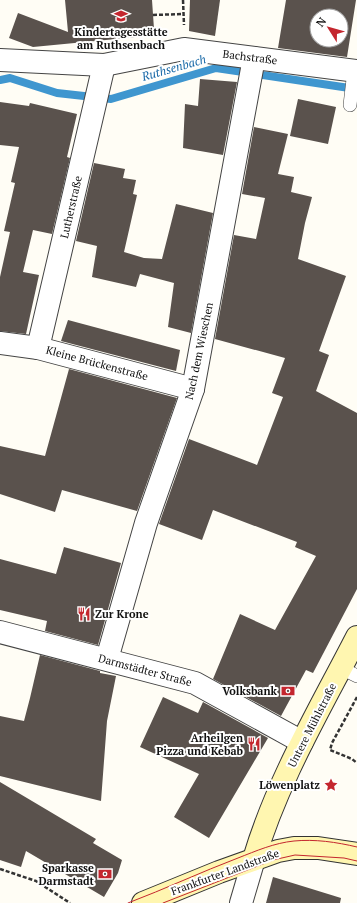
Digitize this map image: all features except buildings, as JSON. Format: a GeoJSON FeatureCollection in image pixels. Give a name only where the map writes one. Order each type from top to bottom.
{"type":"FeatureCollection","features":[{"type":"Feature","properties":{"kind":"street","name":"Bachstraße"},"geometry":{"type":"LineString","coordinates":[[0,60],[104,65],[184,49],[355,71]]}},
{"type":"Feature","properties":{"kind":"street","name":"Nach dem Wieschen"},"geometry":{"type":"LineString","coordinates":[[107,660],[146,523],[193,389],[254,58]]}},
{"type":"Feature","properties":{"kind":"street","name":"Lutherstraße"},"geometry":{"type":"LineString","coordinates":[[38,348],[104,65]]}},
{"type":"Feature","properties":{"kind":"street","name":"Kleine Brückenstraße"},"geometry":{"type":"LineString","coordinates":[[0,343],[38,348],[193,389]]}},
{"type":"Feature","properties":{"kind":"street","name":"Darmstädter Straße"},"geometry":{"type":"LineString","coordinates":[[0,632],[195,683],[302,742]]}},
{"type":"Feature","properties":{"kind":"street","name":"Untere Mühlstraße"},"geometry":{"type":"LineString","coordinates":[[254,859],[262,831],[302,742],[349,672],[357,637]]}},
{"type":"Feature","properties":{"kind":"street","name":"Frankfurter Landstraße"},"geometry":{"type":"LineString","coordinates":[[143,903],[278,851],[294,848],[318,848],[357,854]]}},
{"type":"Feature","properties":{"kind":"street"},"geometry":{"type":"LineString","coordinates":[[241,903],[254,859]]}},
{"type":"Feature","properties":{"kind":"lane"},"geometry":{"type":"LineString","coordinates":[[350,105],[355,71]]}},
{"type":"Feature","properties":{"kind":"path"},"geometry":{"type":"LineString","coordinates":[[153,15],[183,14]]}},
{"type":"Feature","properties":{"kind":"path"},"geometry":{"type":"LineString","coordinates":[[357,697],[332,743],[330,750],[352,759],[357,763]]}},
{"type":"Feature","properties":{"kind":"path"},"geometry":{"type":"LineString","coordinates":[[0,869],[36,881],[70,903]]}},
{"type":"Feature","properties":{"kind":"waterway","name":"Ruthsenbach"},"geometry":{"type":"LineString","coordinates":[[0,80],[10,78],[57,93],[111,99],[216,68],[356,89]]}},
{"type":"Feature","properties":{"kind":"tram line"},"geometry":{"type":"LineString","coordinates":[[128,903],[224,863],[272,845],[302,840],[333,842],[357,847]]}},
{"type":"Feature","properties":{"kind":"tram line"},"geometry":{"type":"LineString","coordinates":[[163,903],[273,860],[295,855],[344,858],[357,861]]}},
{"type":"Feature","properties":{"kind":"place","name":"Kindertagesstätte am Ruthsenbach"},"geometry":{"type":"Point","coordinates":[121,16]}},
{"type":"Feature","properties":{"kind":"place","name":"Zur Krone"},"geometry":{"type":"Point","coordinates":[84,614]}},
{"type":"Feature","properties":{"kind":"place","name":"Volksbank"},"geometry":{"type":"Point","coordinates":[288,691]}},
{"type":"Feature","properties":{"kind":"place","name":"Arheilgen Pizza und Kebab"},"geometry":{"type":"Point","coordinates":[254,744]}},
{"type":"Feature","properties":{"kind":"place","name":"Löwenplatz"},"geometry":{"type":"Point","coordinates":[331,785]}},
{"type":"Feature","properties":{"kind":"place","name":"Sparkasse Darmstadt"},"geometry":{"type":"Point","coordinates":[105,874]}}]}
